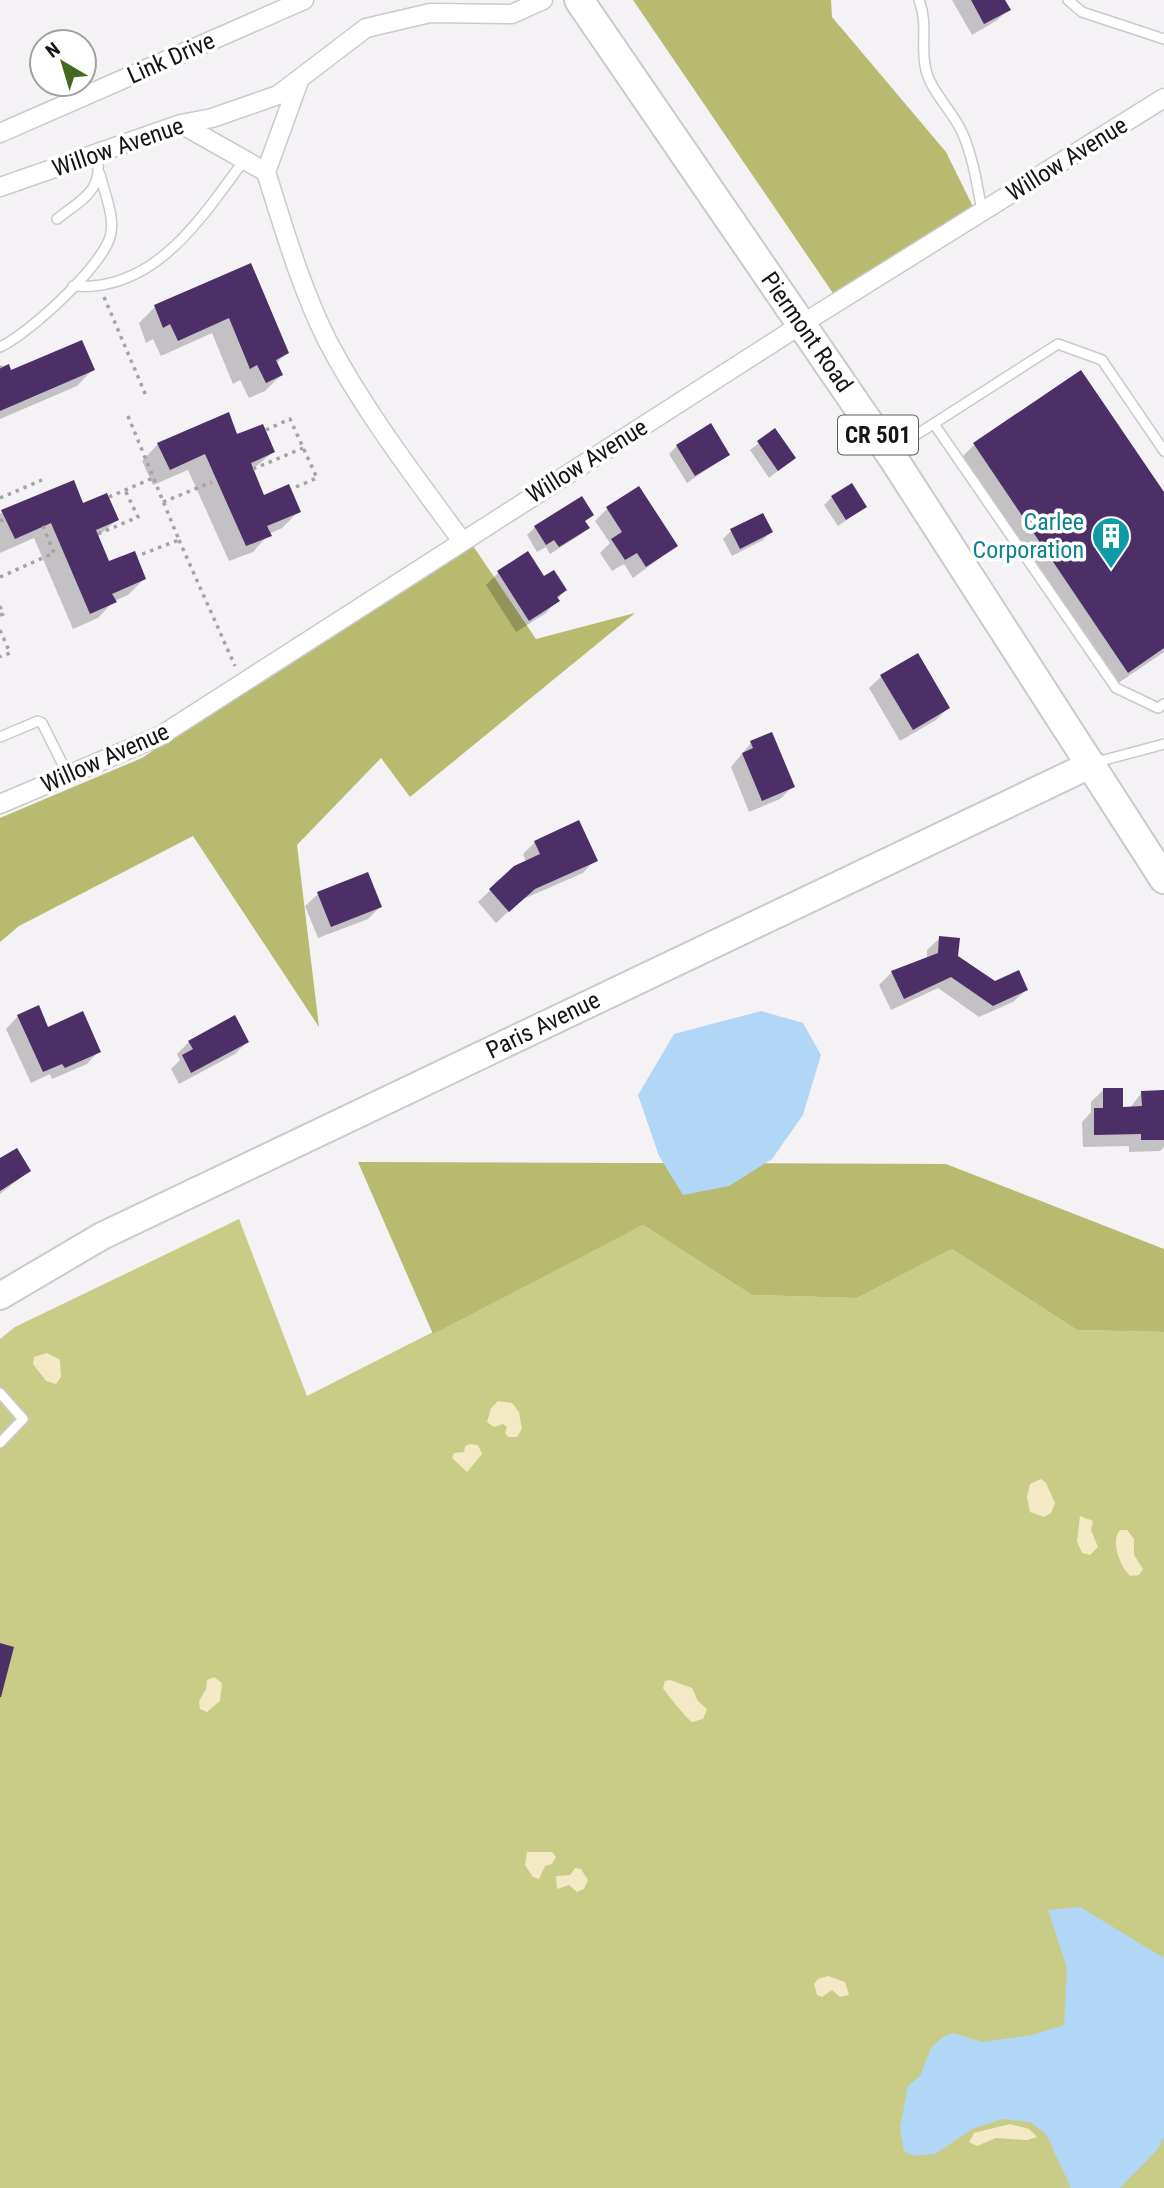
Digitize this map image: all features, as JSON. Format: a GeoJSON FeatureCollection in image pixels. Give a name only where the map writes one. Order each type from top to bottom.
{"type":"FeatureCollection","features":[{"type":"Feature","properties":{"kind":"main road","name":"Piermont Road"},"geometry":{"type":"LineString","coordinates":[[579,0],[890,452],[1164,879]]}},
{"type":"Feature","properties":{"kind":"street","name":"Link Drive"},"geometry":{"type":"LineString","coordinates":[[98,84],[304,0]]}},
{"type":"Feature","properties":{"kind":"street","name":"Willow Avenue"},"geometry":{"type":"LineString","coordinates":[[0,187],[181,124],[212,118],[259,103],[299,82],[366,28],[430,13],[512,13],[543,0]]}},
{"type":"Feature","properties":{"kind":"street"},"geometry":{"type":"LineString","coordinates":[[299,82],[280,126],[266,172],[307,294],[327,340],[350,381],[462,541]]}},
{"type":"Feature","properties":{"kind":"street","name":"Link Drive"},"geometry":{"type":"LineString","coordinates":[[0,133],[68,98]]}},
{"type":"Feature","properties":{"kind":"street","name":"Willow Avenue"},"geometry":{"type":"LineString","coordinates":[[0,804],[160,736],[802,324],[1164,98]]}},
{"type":"Feature","properties":{"kind":"street"},"geometry":{"type":"LineString","coordinates":[[181,124],[266,172]]}},
{"type":"Feature","properties":{"kind":"street","name":"Paris Avenue"},"geometry":{"type":"LineString","coordinates":[[0,1296],[102,1236],[1092,764]]}},
{"type":"Feature","properties":{"kind":"lane"},"geometry":{"type":"LineString","coordinates":[[919,0],[926,28],[925,65],[961,130],[973,163],[982,211]]}},
{"type":"Feature","properties":{"kind":"lane"},"geometry":{"type":"LineString","coordinates":[[1068,0],[1083,12],[1164,39]]}},
{"type":"Feature","properties":{"kind":"lane"},"geometry":{"type":"LineString","coordinates":[[0,347],[37,324],[99,256],[111,235],[111,221],[97,155]]}},
{"type":"Feature","properties":{"kind":"lane"},"geometry":{"type":"LineString","coordinates":[[73,286],[99,286],[132,275],[171,250],[190,233],[245,158]]}},
{"type":"Feature","properties":{"kind":"lane"},"geometry":{"type":"LineString","coordinates":[[57,219],[97,184],[100,174]]}},
{"type":"Feature","properties":{"kind":"lane"},"geometry":{"type":"LineString","coordinates":[[890,452],[1058,344],[1102,360],[1164,451]]}},
{"type":"Feature","properties":{"kind":"lane"},"geometry":{"type":"LineString","coordinates":[[934,424],[1116,688],[1158,708],[1164,705]]}},
{"type":"Feature","properties":{"kind":"lane"},"geometry":{"type":"LineString","coordinates":[[0,737],[38,721],[42,723],[68,775]]}},
{"type":"Feature","properties":{"kind":"lane"},"geometry":{"type":"LineString","coordinates":[[1092,764],[1164,744]]}},
{"type":"Feature","properties":{"kind":"lane"},"geometry":{"type":"LineString","coordinates":[[0,1394],[23,1419],[0,1443]]}},
{"type":"Feature","properties":{"kind":"path"},"geometry":{"type":"LineString","coordinates":[[99,286],[147,398]]}},
{"type":"Feature","properties":{"kind":"path"},"geometry":{"type":"LineString","coordinates":[[128,416],[242,683]]}},
{"type":"Feature","properties":{"kind":"path"},"geometry":{"type":"LineString","coordinates":[[265,430],[290,419],[317,478],[291,489]]}},
{"type":"Feature","properties":{"kind":"path"},"geometry":{"type":"LineString","coordinates":[[253,469],[303,448]]}},
{"type":"Feature","properties":{"kind":"path"},"geometry":{"type":"LineString","coordinates":[[108,497],[153,478]]}},
{"type":"Feature","properties":{"kind":"path"},"geometry":{"type":"LineString","coordinates":[[0,498],[42,480]]}},
{"type":"Feature","properties":{"kind":"path"},"geometry":{"type":"LineString","coordinates":[[163,502],[212,482]]}},
{"type":"Feature","properties":{"kind":"path"},"geometry":{"type":"LineString","coordinates":[[98,534],[138,517],[125,490]]}},
{"type":"Feature","properties":{"kind":"path"},"geometry":{"type":"LineString","coordinates":[[0,577],[54,553],[43,526]]}},
{"type":"Feature","properties":{"kind":"path"},"geometry":{"type":"LineString","coordinates":[[137,556],[179,540]]}},
{"type":"Feature","properties":{"kind":"path"},"geometry":{"type":"LineString","coordinates":[[0,606],[3,614],[0,615]]}},
{"type":"Feature","properties":{"kind":"path"},"geometry":{"type":"LineString","coordinates":[[0,630],[10,653],[0,657]]}},
{"type":"Feature","properties":{"kind":"green space"},"geometry":{"type":"Polygon","coordinates":[[[633,0],[831,0],[832,17],[946,152],[980,221],[839,302],[633,0]]]}},
{"type":"Feature","properties":{"kind":"green space"},"geometry":{"type":"Polygon","coordinates":[[[467,537],[536,639],[635,613],[410,797],[381,758],[297,845],[319,1027],[193,836],[19,926],[0,942],[0,818],[142,758],[467,537]]]}},
{"type":"Feature","properties":{"kind":"green space"},"geometry":{"type":"Polygon","coordinates":[[[358,1162],[946,1164],[1164,1249],[1164,1332],[1077,1330],[952,1249],[857,1298],[752,1295],[643,1225],[433,1334],[358,1162]]]}},
{"type":"Feature","properties":{"kind":"green space"},"geometry":{"type":"Polygon","coordinates":[[[239,1219],[307,1396],[643,1225],[752,1295],[857,1298],[952,1249],[1077,1330],[1164,1332],[1164,2188],[0,2188],[0,1339],[15,1327],[239,1219]]]}},
{"type":"Feature","properties":{"kind":"sand"},"geometry":{"type":"Polygon","coordinates":[[[47,1353],[60,1360],[61,1377],[56,1384],[46,1381],[33,1364],[34,1357],[47,1353]]]}},
{"type":"Feature","properties":{"kind":"sand"},"geometry":{"type":"Polygon","coordinates":[[[498,1401],[512,1403],[519,1412],[522,1429],[517,1437],[508,1437],[505,1433],[507,1427],[503,1424],[494,1427],[487,1422],[491,1408],[498,1401]]]}},
{"type":"Feature","properties":{"kind":"sand"},"geometry":{"type":"Polygon","coordinates":[[[478,1445],[482,1454],[467,1472],[452,1458],[454,1453],[464,1452],[465,1446],[478,1445]]]}},
{"type":"Feature","properties":{"kind":"sand"},"geometry":{"type":"Polygon","coordinates":[[[1041,1479],[1046,1483],[1055,1503],[1051,1513],[1044,1517],[1030,1512],[1027,1497],[1030,1484],[1041,1479]]]}},
{"type":"Feature","properties":{"kind":"sand"},"geometry":{"type":"Polygon","coordinates":[[[1080,1516],[1093,1521],[1091,1530],[1098,1547],[1090,1555],[1082,1553],[1077,1541],[1080,1516]]]}},
{"type":"Feature","properties":{"kind":"sand"},"geometry":{"type":"Polygon","coordinates":[[[1120,1530],[1127,1530],[1134,1539],[1134,1555],[1143,1569],[1139,1575],[1130,1576],[1120,1560],[1116,1540],[1120,1530]]]}},
{"type":"Feature","properties":{"kind":"sand"},"geometry":{"type":"Polygon","coordinates":[[[214,1677],[222,1683],[220,1701],[207,1712],[200,1709],[199,1701],[206,1689],[207,1680],[214,1677]]]}},
{"type":"Feature","properties":{"kind":"sand"},"geometry":{"type":"Polygon","coordinates":[[[670,1680],[692,1688],[698,1701],[707,1709],[703,1719],[692,1722],[677,1706],[663,1688],[665,1681],[670,1680]]]}},
{"type":"Feature","properties":{"kind":"sand"},"geometry":{"type":"Polygon","coordinates":[[[527,1852],[552,1852],[556,1857],[552,1864],[545,1866],[539,1879],[533,1877],[525,1865],[527,1852]]]}},
{"type":"Feature","properties":{"kind":"sand"},"geometry":{"type":"Polygon","coordinates":[[[575,1868],[581,1869],[588,1880],[584,1889],[577,1892],[569,1885],[557,1889],[556,1876],[570,1875],[575,1868]]]}},
{"type":"Feature","properties":{"kind":"sand"},"geometry":{"type":"Polygon","coordinates":[[[828,1976],[845,1982],[849,1995],[840,1997],[832,1990],[822,1997],[817,1995],[814,1984],[818,1979],[828,1976]]]}},
{"type":"Feature","properties":{"kind":"sand"},"geometry":{"type":"Polygon","coordinates":[[[1010,2124],[1029,2129],[1037,2137],[1027,2140],[996,2138],[977,2146],[969,2142],[974,2133],[1010,2124]]]}},
{"type":"Feature","properties":{"kind":"water"},"geometry":{"type":"Polygon","coordinates":[[[761,1011],[803,1023],[821,1055],[803,1115],[772,1159],[729,1186],[683,1195],[659,1156],[638,1095],[674,1034],[761,1011]]]}},
{"type":"Feature","properties":{"kind":"water"},"geometry":{"type":"Polygon","coordinates":[[[1080,1907],[1164,1958],[1164,2137],[1158,2149],[1120,2188],[1071,2188],[1046,2134],[1030,2122],[1003,2119],[974,2128],[935,2154],[914,2156],[904,2151],[900,2128],[908,2086],[920,2076],[931,2048],[944,2036],[953,2033],[983,2042],[1032,2035],[1064,2025],[1067,1968],[1048,1910],[1080,1907]]]}},
{"type":"Feature","properties":{"kind":"building"},"geometry":{"type":"Polygon","coordinates":[[[971,0],[1005,0],[1011,10],[984,24],[971,0]]]}},
{"type":"Feature","properties":{"kind":"building"},"geometry":{"type":"Polygon","coordinates":[[[251,263],[289,353],[276,360],[283,375],[266,383],[257,365],[250,369],[229,318],[178,341],[170,324],[163,328],[154,305],[251,263]]]}},
{"type":"Feature","properties":{"kind":"building"},"geometry":{"type":"Polygon","coordinates":[[[82,340],[95,370],[0,411],[0,368],[9,364],[11,370],[82,340]]]}},
{"type":"Feature","properties":{"kind":"building","name":"Carlee Corporation"},"geometry":{"type":"Polygon","coordinates":[[[1081,370],[1164,492],[1164,648],[1128,673],[973,443],[1081,370]]]}},
{"type":"Feature","properties":{"kind":"building"},"geometry":{"type":"Polygon","coordinates":[[[229,412],[237,434],[263,424],[275,452],[251,463],[264,495],[289,484],[301,512],[267,526],[272,536],[246,546],[205,454],[170,470],[157,443],[229,412]]]}},
{"type":"Feature","properties":{"kind":"building"},"geometry":{"type":"Polygon","coordinates":[[[711,423],[730,455],[695,476],[676,445],[711,423]]]}},
{"type":"Feature","properties":{"kind":"building"},"geometry":{"type":"Polygon","coordinates":[[[775,428],[796,458],[778,471],[757,441],[775,428]]]}},
{"type":"Feature","properties":{"kind":"building"},"geometry":{"type":"Polygon","coordinates":[[[74,480],[83,503],[107,493],[119,520],[96,530],[109,561],[135,551],[146,579],[112,594],[117,602],[90,614],[51,523],[15,539],[1,510],[74,480]]]}},
{"type":"Feature","properties":{"kind":"building"},"geometry":{"type":"Polygon","coordinates":[[[852,483],[867,507],[846,520],[831,496],[852,483]]]}},
{"type":"Feature","properties":{"kind":"building"},"geometry":{"type":"Polygon","coordinates":[[[639,486],[678,546],[646,567],[637,553],[625,560],[611,539],[622,532],[606,507],[639,486]]]}},
{"type":"Feature","properties":{"kind":"building"},"geometry":{"type":"Polygon","coordinates":[[[582,496],[594,515],[585,521],[590,528],[559,547],[554,540],[546,545],[534,526],[582,496]]]}},
{"type":"Feature","properties":{"kind":"building"},"geometry":{"type":"Polygon","coordinates":[[[763,513],[773,532],[740,549],[730,529],[763,513]]]}},
{"type":"Feature","properties":{"kind":"building"},"geometry":{"type":"Polygon","coordinates":[[[528,551],[544,576],[554,570],[567,590],[557,597],[560,601],[529,621],[497,571],[528,551]]]}},
{"type":"Feature","properties":{"kind":"building"},"geometry":{"type":"Polygon","coordinates":[[[918,653],[950,708],[913,730],[880,675],[918,653]]]}},
{"type":"Feature","properties":{"kind":"building"},"geometry":{"type":"Polygon","coordinates":[[[772,732],[795,787],[762,801],[742,753],[753,748],[750,741],[772,732]]]}},
{"type":"Feature","properties":{"kind":"building"},"geometry":{"type":"Polygon","coordinates":[[[579,820],[598,861],[535,889],[509,912],[489,889],[514,866],[540,854],[534,841],[579,820]]]}},
{"type":"Feature","properties":{"kind":"building"},"geometry":{"type":"Polygon","coordinates":[[[368,872],[382,907],[331,927],[317,892],[368,872]]]}},
{"type":"Feature","properties":{"kind":"building"},"geometry":{"type":"Polygon","coordinates":[[[939,936],[960,938],[958,956],[995,981],[1019,970],[1028,990],[993,1006],[951,977],[904,999],[891,971],[938,953],[939,936]]]}},
{"type":"Feature","properties":{"kind":"building"},"geometry":{"type":"Polygon","coordinates":[[[39,1005],[48,1027],[83,1011],[101,1052],[65,1068],[62,1064],[43,1072],[17,1015],[39,1005]]]}},
{"type":"Feature","properties":{"kind":"building"},"geometry":{"type":"Polygon","coordinates":[[[235,1015],[249,1042],[191,1073],[182,1055],[193,1049],[188,1041],[235,1015]]]}},
{"type":"Feature","properties":{"kind":"building"},"geometry":{"type":"Polygon","coordinates":[[[1103,1088],[1123,1088],[1123,1107],[1142,1106],[1141,1091],[1164,1090],[1164,1140],[1141,1140],[1141,1134],[1094,1135],[1094,1108],[1103,1108],[1103,1088]]]}},
{"type":"Feature","properties":{"kind":"building"},"geometry":{"type":"Polygon","coordinates":[[[17,1148],[31,1171],[0,1191],[0,1158],[17,1148]]]}},
{"type":"Feature","properties":{"kind":"building"},"geometry":{"type":"Polygon","coordinates":[[[0,1643],[14,1647],[1,1697],[0,1697],[0,1643]]]}},
{"type":"Feature","properties":{"kind":"place","name":"Carlee Corporation"},"geometry":{"type":"Point","coordinates":[1111,570]}}]}
